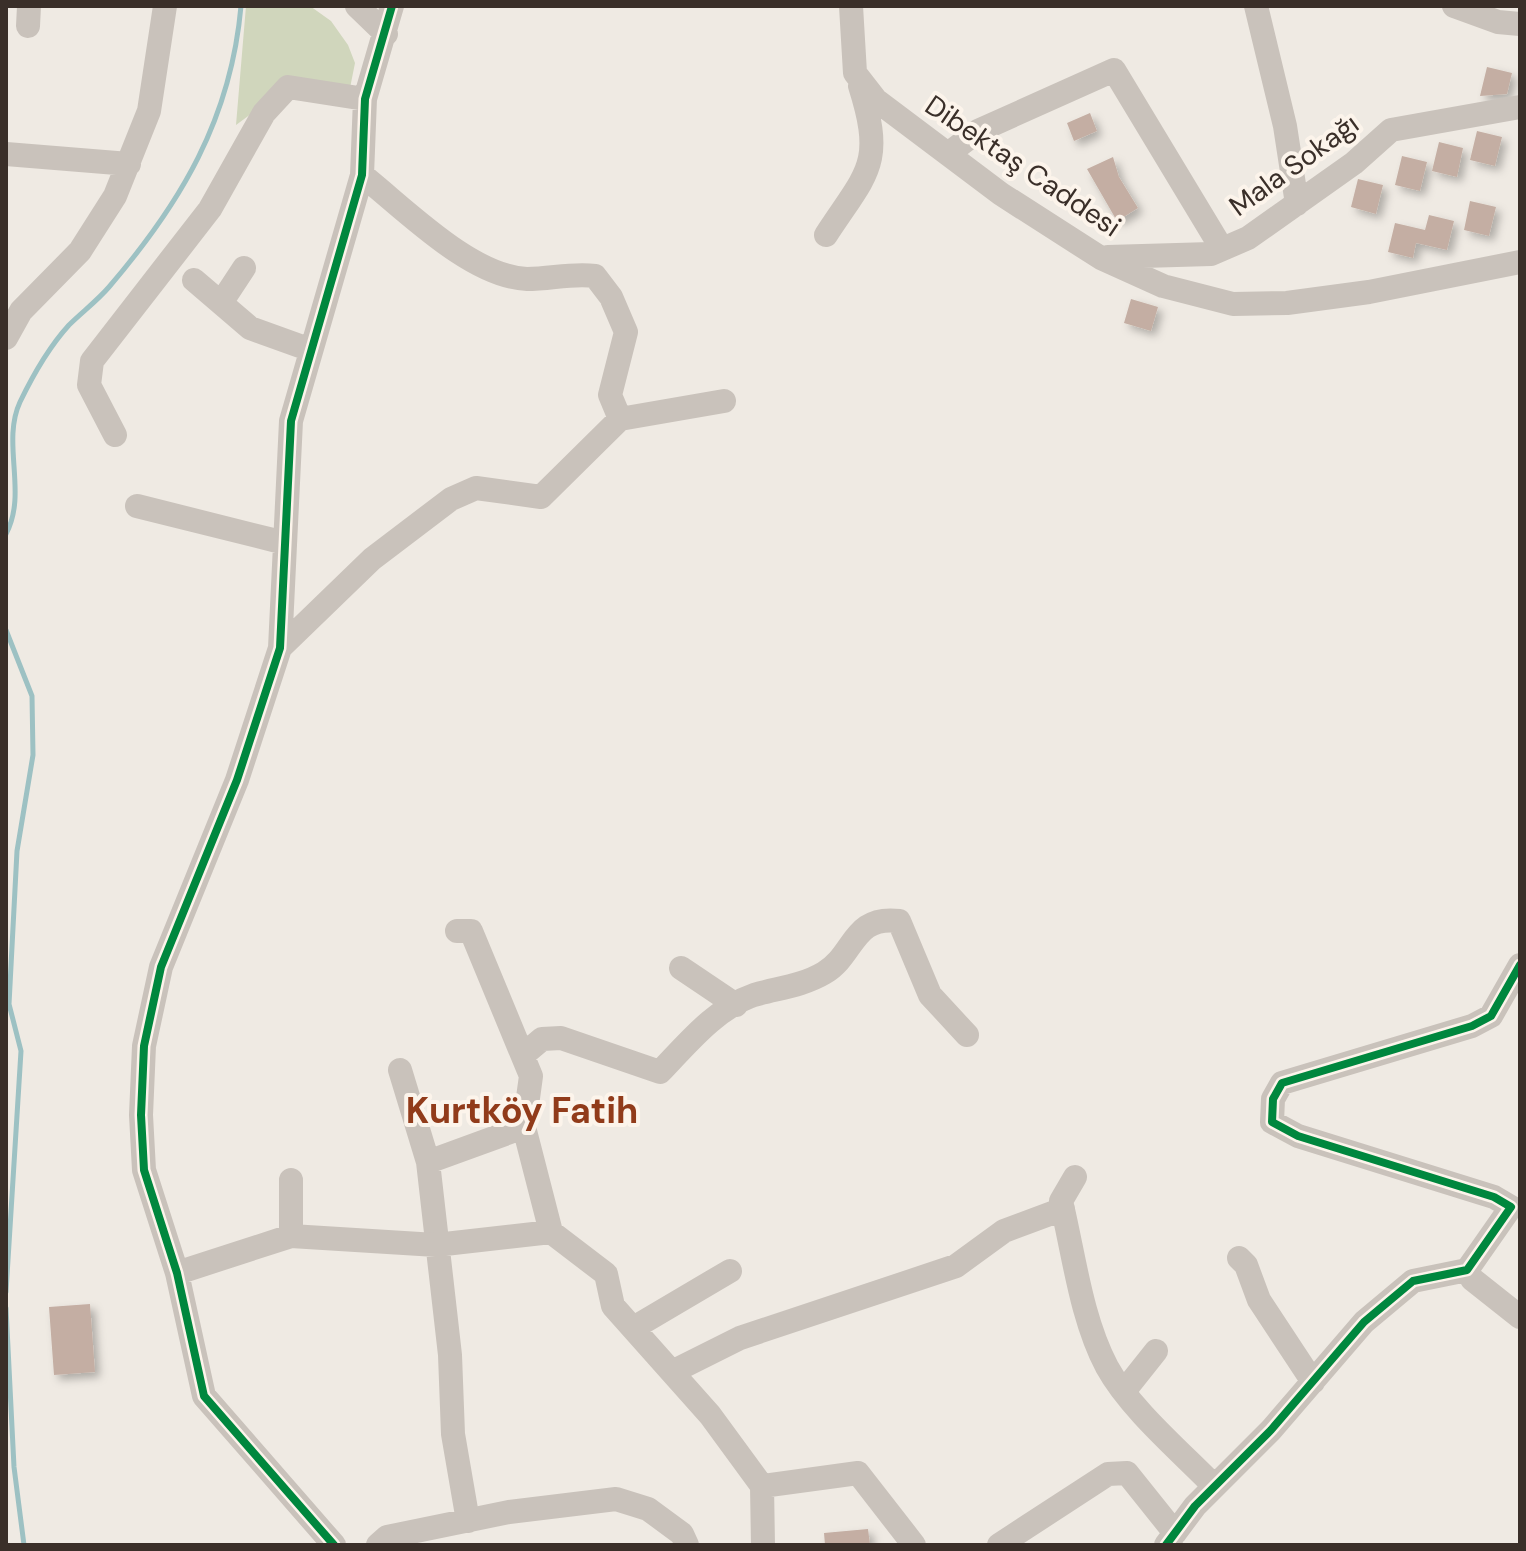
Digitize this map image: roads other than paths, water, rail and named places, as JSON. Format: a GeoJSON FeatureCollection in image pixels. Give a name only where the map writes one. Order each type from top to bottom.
{"type":"FeatureCollection","features":[{"type":"Feature","properties":{"kind":"street"},"geometry":{"type":"LineString","coordinates":[[6,338],[21,311],[80,251],[115,196],[149,111],[165,6]]}},
{"type":"Feature","properties":{"kind":"street"},"geometry":{"type":"LineString","coordinates":[[357,6],[386,34]]}},
{"type":"Feature","properties":{"kind":"street"},"geometry":{"type":"LineString","coordinates":[[334,1545],[204,1396],[177,1273],[144,1170],[141,1115],[144,1046],[161,967],[237,780],[280,648],[291,421],[362,175],[365,99],[392,6]]}},
{"type":"Feature","properties":{"kind":"street"},"geometry":{"type":"LineString","coordinates":[[826,235],[864,181],[871,153],[872,132],[855,73],[851,6]]}},
{"type":"Feature","properties":{"kind":"street"},"geometry":{"type":"LineString","coordinates":[[1454,6],[1498,22],[1520,24]]}},
{"type":"Feature","properties":{"kind":"street"},"geometry":{"type":"LineString","coordinates":[[1258,7],[1285,126],[1297,204]]}},
{"type":"Feature","properties":{"kind":"street"},"geometry":{"type":"LineString","coordinates":[[948,154],[978,131],[1114,70],[1222,249]]}},
{"type":"Feature","properties":{"kind":"street","name":"Dibektaş Caddesi"},"geometry":{"type":"LineString","coordinates":[[855,73],[876,100],[1001,194],[1101,258],[1163,286],[1233,304],[1287,303],[1369,292],[1520,262]]}},
{"type":"Feature","properties":{"kind":"street"},"geometry":{"type":"LineString","coordinates":[[115,435],[89,385],[92,361],[210,209],[264,113],[288,87],[365,99]]}},
{"type":"Feature","properties":{"kind":"street","name":"Mala Sokağı"},"geometry":{"type":"LineString","coordinates":[[1101,258],[1211,254],[1248,238],[1354,163],[1391,130],[1520,107]]}},
{"type":"Feature","properties":{"kind":"street"},"geometry":{"type":"LineString","coordinates":[[6,154],[129,164]]}},
{"type":"Feature","properties":{"kind":"street"},"geometry":{"type":"LineString","coordinates":[[362,175],[450,245],[492,272],[527,279],[572,273],[595,276],[611,297],[626,332],[610,395],[620,419]]}},
{"type":"Feature","properties":{"kind":"street"},"geometry":{"type":"LineString","coordinates":[[221,303],[244,268]]}},
{"type":"Feature","properties":{"kind":"street"},"geometry":{"type":"LineString","coordinates":[[194,280],[250,328],[311,350]]}},
{"type":"Feature","properties":{"kind":"street"},"geometry":{"type":"LineString","coordinates":[[280,648],[372,559],[451,499],[476,488],[541,497],[620,419],[724,401]]}},
{"type":"Feature","properties":{"kind":"street"},"geometry":{"type":"LineString","coordinates":[[137,506],[285,543]]}},
{"type":"Feature","properties":{"kind":"street"},"geometry":{"type":"LineString","coordinates":[[523,1055],[542,1039],[561,1038],[660,1072],[710,1021],[751,996],[805,983],[828,971],[866,926],[884,919],[899,921],[930,995],[967,1035]]}},
{"type":"Feature","properties":{"kind":"street"},"geometry":{"type":"LineString","coordinates":[[457,931],[471,931],[531,1076],[524,1127],[551,1232],[606,1274],[613,1306],[635,1327],[710,1415],[762,1486],[763,1545]]}},
{"type":"Feature","properties":{"kind":"street"},"geometry":{"type":"LineString","coordinates":[[999,1545],[1108,1474],[1127,1473],[1170,1539],[1214,1486],[1313,1382],[1364,1322],[1413,1281],[1467,1270],[1515,1210],[1494,1197],[1298,1136],[1272,1122],[1273,1099],[1282,1083],[1472,1026],[1491,1016],[1520,965]]}},
{"type":"Feature","properties":{"kind":"street"},"geometry":{"type":"LineString","coordinates":[[681,968],[736,1005]]}},
{"type":"Feature","properties":{"kind":"street"},"geometry":{"type":"LineString","coordinates":[[400,1070],[428,1162],[450,1355],[453,1434],[468,1521]]}},
{"type":"Feature","properties":{"kind":"street"},"geometry":{"type":"LineString","coordinates":[[428,1162],[524,1127]]}},
{"type":"Feature","properties":{"kind":"street"},"geometry":{"type":"LineString","coordinates":[[1075,1177],[1061,1201],[1090,1322],[1108,1368],[1214,1486]]}},
{"type":"Feature","properties":{"kind":"street"},"geometry":{"type":"LineString","coordinates":[[291,1180],[291,1236]]}},
{"type":"Feature","properties":{"kind":"street"},"geometry":{"type":"LineString","coordinates":[[672,1372],[740,1338],[956,1266],[1004,1231],[1063,1209]]}},
{"type":"Feature","properties":{"kind":"street"},"geometry":{"type":"LineString","coordinates":[[177,1273],[291,1236],[436,1245],[551,1232]]}},
{"type":"Feature","properties":{"kind":"street"},"geometry":{"type":"LineString","coordinates":[[1239,1258],[1246,1265],[1259,1300],[1313,1382]]}},
{"type":"Feature","properties":{"kind":"street"},"geometry":{"type":"LineString","coordinates":[[1467,1270],[1472,1279],[1520,1317]]}},
{"type":"Feature","properties":{"kind":"street"},"geometry":{"type":"LineString","coordinates":[[635,1327],[730,1271]]}},
{"type":"Feature","properties":{"kind":"street"},"geometry":{"type":"LineString","coordinates":[[1125,1390],[1156,1351]]}},
{"type":"Feature","properties":{"kind":"street"},"geometry":{"type":"LineString","coordinates":[[762,1486],[858,1473],[914,1545]]}},
{"type":"Feature","properties":{"kind":"street"},"geometry":{"type":"LineString","coordinates":[[378,1545],[387,1537],[468,1521],[616,1499],[648,1509],[682,1534],[687,1545]]}},
{"type":"Feature","properties":{"kind":"waterway"},"geometry":{"type":"LineString","coordinates":[[6,534],[15,502],[13,434],[20,402],[55,343],[69,325],[109,287],[159,224],[180,191],[214,122],[226,86],[241,6]]}},
{"type":"Feature","properties":{"kind":"waterway"},"geometry":{"type":"LineString","coordinates":[[6,630],[32,696],[33,755],[17,851],[9,1004],[21,1051],[6,1292]]}},
{"type":"Feature","properties":{"kind":"waterway"},"geometry":{"type":"LineString","coordinates":[[6,1308],[14,1467],[24,1545]]}},
{"type":"Feature","properties":{"kind":"district","name":"Kurtköy Fatih"},"geometry":{"type":"Point","coordinates":[522,1110]}}]}
